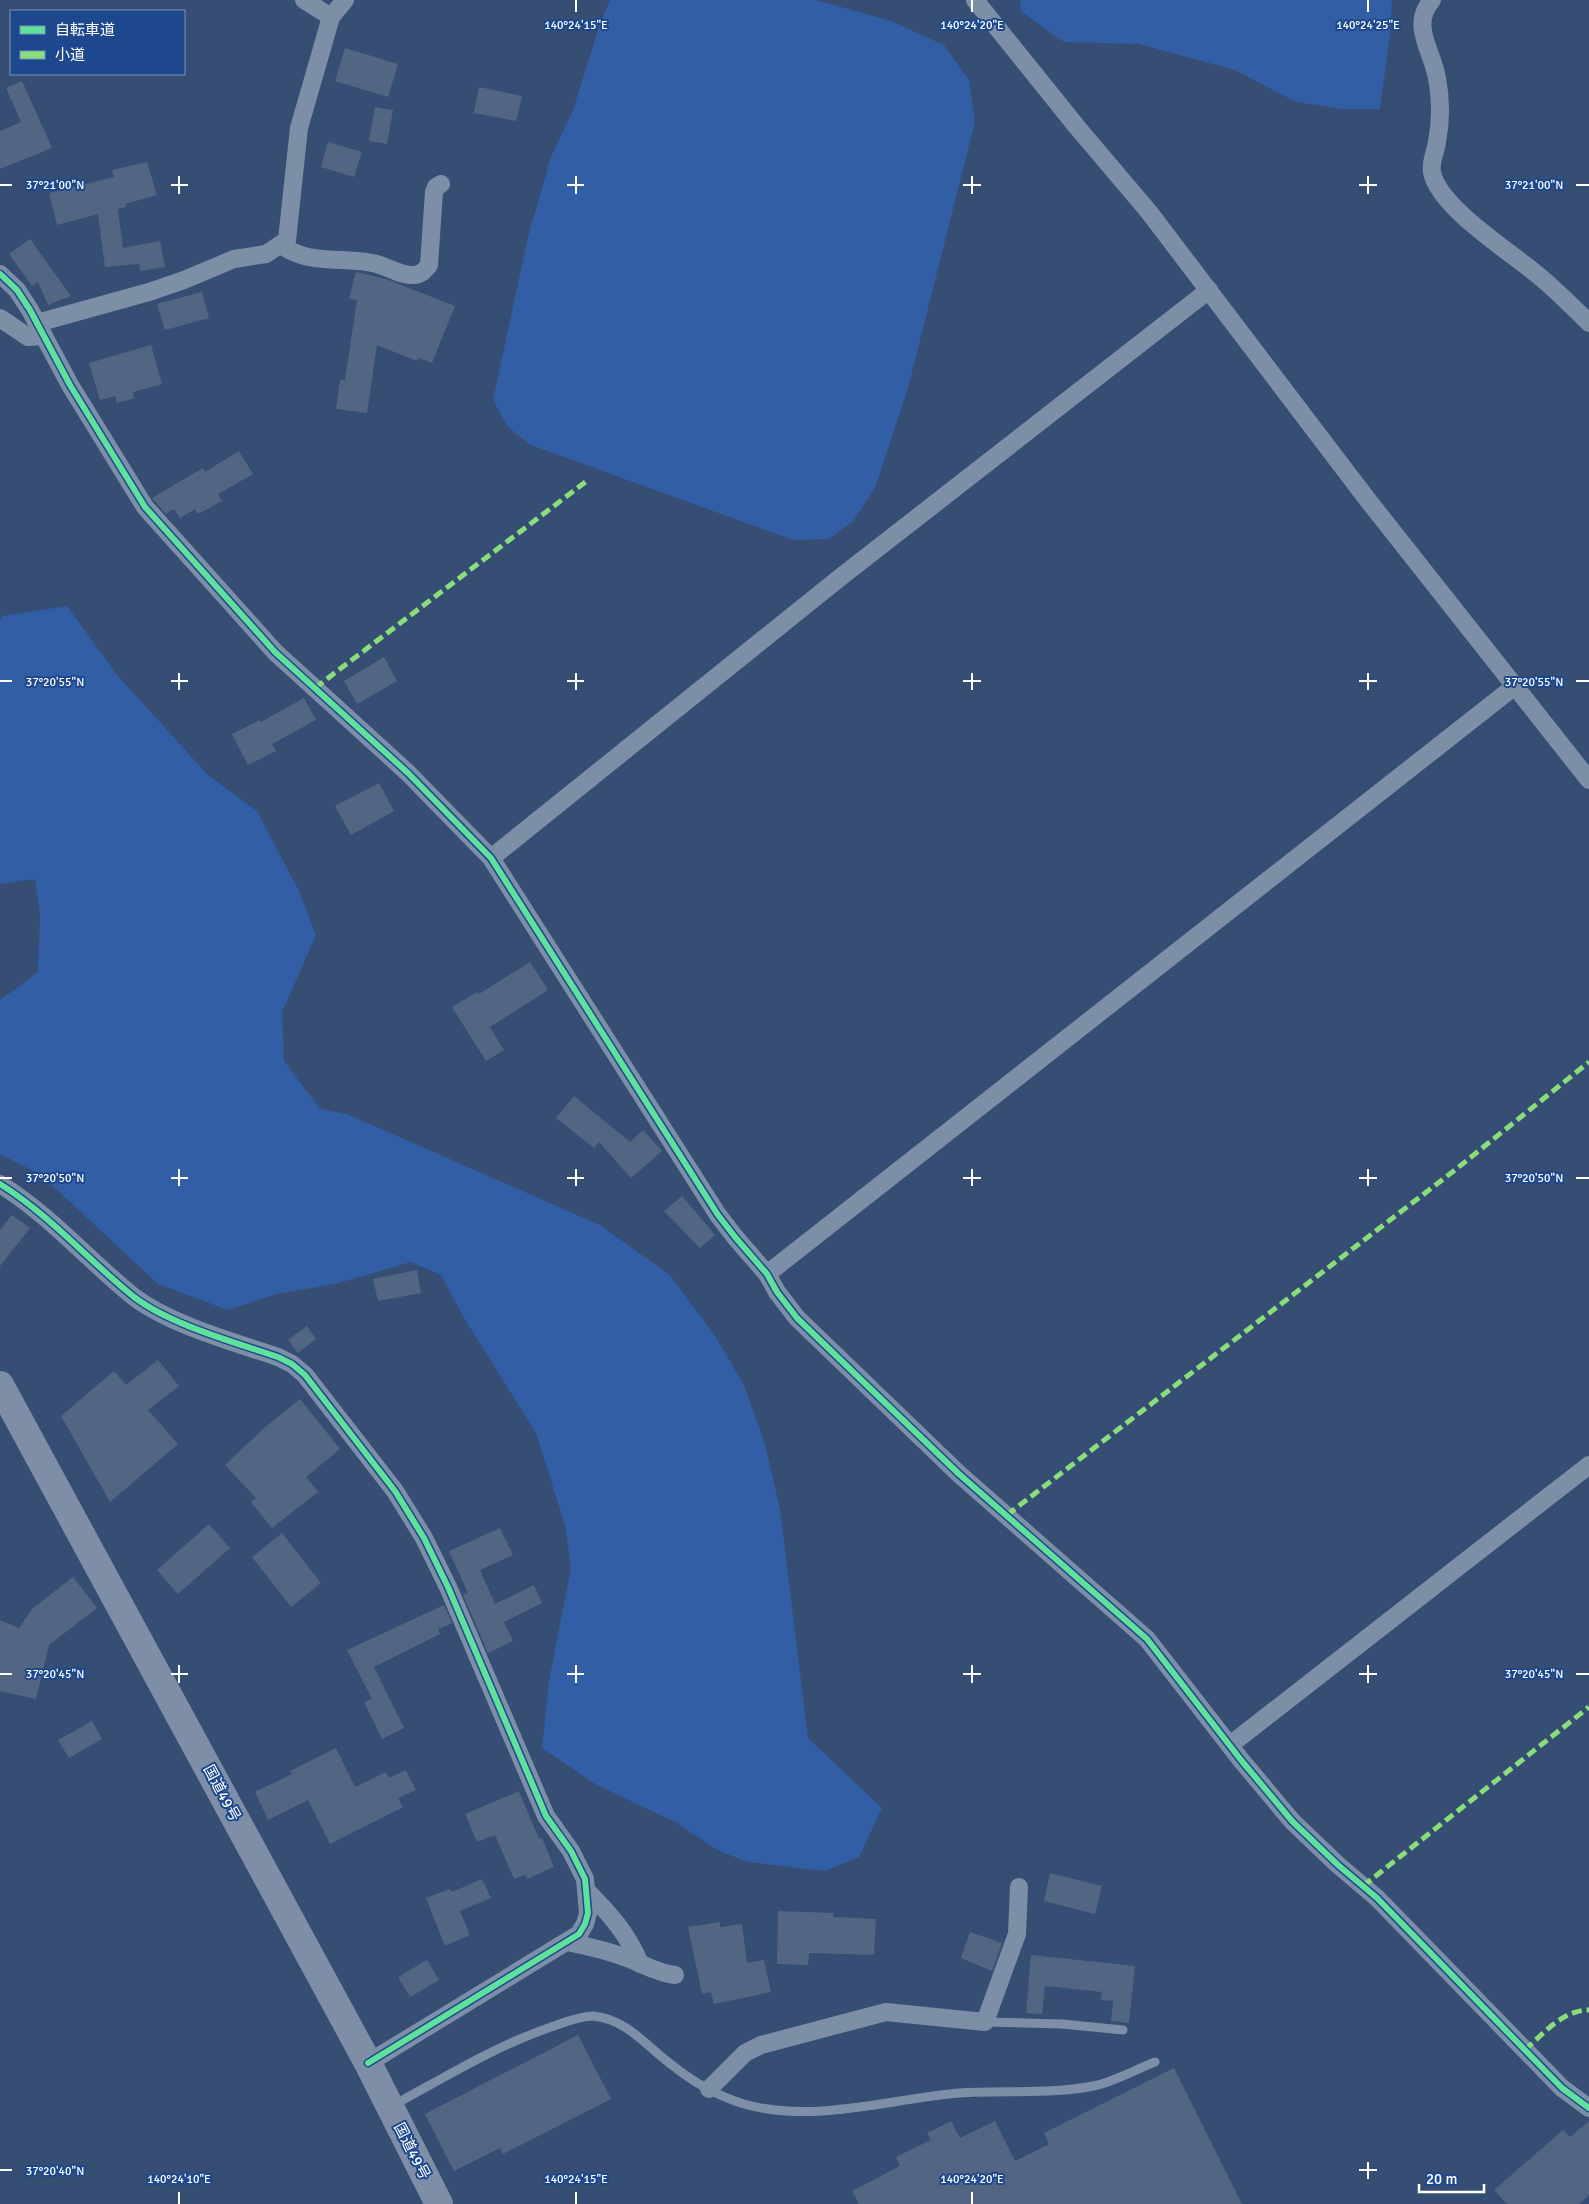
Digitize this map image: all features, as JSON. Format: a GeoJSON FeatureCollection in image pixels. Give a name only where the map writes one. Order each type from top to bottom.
{"type":"FeatureCollection","features":[{"type":"Feature","properties":{"kind":"highway","name":"国道49号"},"geometry":{"type":"LineString","coordinates":[[0,1385],[368,2063],[439,2204]]}},
{"type":"Feature","properties":{"kind":"street"},"geometry":{"type":"LineString","coordinates":[[304,0],[332,17]]}},
{"type":"Feature","properties":{"kind":"street"},"geometry":{"type":"LineString","coordinates":[[0,318],[28,337],[40,330],[184,280],[234,259],[266,254],[287,240],[299,128],[332,17],[346,0]]}},
{"type":"Feature","properties":{"kind":"street"},"geometry":{"type":"LineString","coordinates":[[975,0],[1077,127],[1150,212],[1368,499],[1589,780]]}},
{"type":"Feature","properties":{"kind":"street"},"geometry":{"type":"LineString","coordinates":[[1432,0],[1424,10],[1421,23],[1422,36],[1434,65],[1440,107],[1432,170],[1436,184],[1468,218],[1540,276],[1589,323]]}},
{"type":"Feature","properties":{"kind":"street"},"geometry":{"type":"LineString","coordinates":[[281,245],[306,257],[371,262],[408,275],[416,275],[423,272],[428,265],[434,192],[436,187],[441,184]]}},
{"type":"Feature","properties":{"kind":"street"},"geometry":{"type":"LineString","coordinates":[[0,274],[16,290],[70,385],[151,514],[275,652],[408,773],[491,858],[718,1214],[735,1237],[768,1274],[777,1292],[797,1318],[960,1474],[1148,1640],[1292,1821],[1338,1865],[1377,1898],[1562,2088],[1589,2108]]}},
{"type":"Feature","properties":{"kind":"street"},"geometry":{"type":"LineString","coordinates":[[491,858],[842,576],[1209,290]]}},
{"type":"Feature","properties":{"kind":"street"},"geometry":{"type":"LineString","coordinates":[[768,1274],[1515,686]]}},
{"type":"Feature","properties":{"kind":"street"},"geometry":{"type":"LineString","coordinates":[[0,1184],[52,1222],[136,1298],[173,1319],[278,1357],[292,1364],[305,1375],[395,1491],[424,1538],[463,1620],[546,1816],[571,1851],[585,1879],[587,1891],[585,1924],[579,1934],[368,2063]]}},
{"type":"Feature","properties":{"kind":"street"},"geometry":{"type":"LineString","coordinates":[[1230,1744],[1589,1465]]}},
{"type":"Feature","properties":{"kind":"street"},"geometry":{"type":"LineString","coordinates":[[709,2089],[740,2057],[762,2045],[872,2014],[902,2012],[985,2022],[1017,1934],[1019,1887]]}},
{"type":"Feature","properties":{"kind":"street"},"geometry":{"type":"LineString","coordinates":[[587,1891],[620,1926],[634,1947],[640,1964]]}},
{"type":"Feature","properties":{"kind":"street"},"geometry":{"type":"LineString","coordinates":[[568,1942],[598,1948],[659,1973],[675,1975]]}},
{"type":"Feature","properties":{"kind":"lane"},"geometry":{"type":"LineString","coordinates":[[390,2107],[520,2038],[572,2020],[593,2016],[618,2024],[636,2034],[670,2064],[692,2080],[709,2089],[744,2104],[779,2110],[815,2110],[873,2106],[958,2093],[1068,2089],[1100,2084],[1155,2062]]}},
{"type":"Feature","properties":{"kind":"lane"},"geometry":{"type":"LineString","coordinates":[[985,2022],[1062,2024],[1123,2030]]}},
{"type":"Feature","properties":{"kind":"shaded area"},"geometry":{"type":"Polygon","coordinates":[[[610,0],[816,0],[891,21],[944,45],[969,80],[975,122],[908,388],[875,488],[854,520],[829,539],[793,540],[531,445],[508,427],[493,400],[528,237],[551,157],[573,110],[600,24],[610,0]]]}},
{"type":"Feature","properties":{"kind":"shaded area"},"geometry":{"type":"Polygon","coordinates":[[[1020,0],[1392,0],[1390,35],[1380,109],[1342,109],[1296,102],[1235,70],[1139,44],[1064,42],[1021,11],[1020,0]]]}},
{"type":"Feature","properties":{"kind":"shaded area"},"geometry":{"type":"Polygon","coordinates":[[[67,606],[117,675],[208,775],[257,811],[299,891],[316,935],[282,1012],[284,1061],[320,1109],[347,1114],[600,1225],[670,1275],[715,1336],[744,1385],[765,1444],[780,1509],[808,1738],[882,1808],[859,1857],[825,1871],[748,1862],[719,1851],[675,1822],[597,1785],[542,1748],[549,1681],[571,1568],[565,1525],[536,1433],[464,1318],[441,1275],[411,1262],[335,1284],[276,1294],[228,1310],[158,1284],[41,1175],[0,1154],[0,1000],[38,972],[40,915],[35,879],[0,884],[0,621],[3,616],[67,606]]]}},
{"type":"Feature","properties":{"kind":"building"},"geometry":{"type":"Polygon","coordinates":[[[345,48],[398,64],[388,97],[335,81],[345,48]]]}},
{"type":"Feature","properties":{"kind":"building"},"geometry":{"type":"Polygon","coordinates":[[[22,81],[52,148],[0,169],[0,131],[21,122],[6,88],[22,81]]]}},
{"type":"Feature","properties":{"kind":"building"},"geometry":{"type":"Polygon","coordinates":[[[479,87],[522,96],[516,121],[474,113],[479,87]]]}},
{"type":"Feature","properties":{"kind":"building"},"geometry":{"type":"Polygon","coordinates":[[[375,107],[393,110],[387,144],[369,141],[375,107]]]}},
{"type":"Feature","properties":{"kind":"building"},"geometry":{"type":"Polygon","coordinates":[[[328,142],[362,152],[354,177],[321,167],[328,142]]]}},
{"type":"Feature","properties":{"kind":"building"},"geometry":{"type":"Polygon","coordinates":[[[147,162],[157,195],[125,204],[126,207],[118,209],[123,248],[160,241],[165,267],[140,271],[139,264],[105,267],[98,214],[57,225],[49,193],[114,177],[112,170],[147,162]]]}},
{"type":"Feature","properties":{"kind":"building"},"geometry":{"type":"Polygon","coordinates":[[[30,239],[71,296],[48,305],[38,282],[32,286],[9,254],[30,239]]]}},
{"type":"Feature","properties":{"kind":"building"},"geometry":{"type":"Polygon","coordinates":[[[356,272],[386,279],[455,306],[432,363],[418,358],[417,361],[377,345],[367,413],[336,409],[340,380],[345,380],[357,300],[349,299],[356,272]]]}},
{"type":"Feature","properties":{"kind":"building"},"geometry":{"type":"Polygon","coordinates":[[[202,292],[209,318],[165,330],[157,304],[202,292]]]}},
{"type":"Feature","properties":{"kind":"building"},"geometry":{"type":"Polygon","coordinates":[[[151,345],[162,384],[133,392],[134,398],[117,403],[115,396],[100,400],[89,363],[151,345]]]}},
{"type":"Feature","properties":{"kind":"building"},"geometry":{"type":"Polygon","coordinates":[[[239,451],[253,474],[218,494],[222,501],[198,514],[195,509],[180,518],[174,509],[166,514],[152,498],[203,468],[205,472],[239,451]]]}},
{"type":"Feature","properties":{"kind":"building"},"geometry":{"type":"Polygon","coordinates":[[[384,657],[397,681],[357,704],[344,681],[384,657]]]}},
{"type":"Feature","properties":{"kind":"building"},"geometry":{"type":"Polygon","coordinates":[[[304,698],[316,720],[272,744],[276,751],[248,765],[232,734],[260,720],[261,722],[304,698]]]}},
{"type":"Feature","properties":{"kind":"building"},"geometry":{"type":"Polygon","coordinates":[[[379,783],[394,811],[351,835],[335,806],[379,783]]]}},
{"type":"Feature","properties":{"kind":"building"},"geometry":{"type":"Polygon","coordinates":[[[530,962],[548,990],[490,1027],[504,1050],[486,1061],[452,1007],[477,992],[479,994],[530,962]]]}},
{"type":"Feature","properties":{"kind":"building"},"geometry":{"type":"Polygon","coordinates":[[[574,1096],[630,1142],[643,1130],[662,1151],[631,1178],[599,1142],[594,1148],[556,1118],[574,1096]]]}},
{"type":"Feature","properties":{"kind":"building"},"geometry":{"type":"Polygon","coordinates":[[[682,1196],[715,1235],[700,1248],[664,1211],[682,1196]]]}},
{"type":"Feature","properties":{"kind":"building"},"geometry":{"type":"Polygon","coordinates":[[[12,1215],[30,1228],[0,1266],[0,1230],[12,1215]]]}},
{"type":"Feature","properties":{"kind":"building"},"geometry":{"type":"Polygon","coordinates":[[[417,1270],[421,1293],[378,1301],[373,1279],[417,1270]]]}},
{"type":"Feature","properties":{"kind":"building"},"geometry":{"type":"Polygon","coordinates":[[[307,1326],[316,1339],[298,1353],[288,1340],[307,1326]]]}},
{"type":"Feature","properties":{"kind":"building"},"geometry":{"type":"Polygon","coordinates":[[[158,1360],[179,1386],[148,1410],[178,1444],[110,1502],[61,1416],[114,1371],[126,1385],[158,1360]]]}},
{"type":"Feature","properties":{"kind":"building"},"geometry":{"type":"Polygon","coordinates":[[[300,1399],[340,1449],[306,1477],[318,1492],[272,1528],[251,1502],[256,1498],[225,1465],[264,1428],[300,1399]]]}},
{"type":"Feature","properties":{"kind":"building"},"geometry":{"type":"Polygon","coordinates":[[[209,1524],[230,1548],[178,1594],[157,1570],[209,1524]]]}},
{"type":"Feature","properties":{"kind":"building"},"geometry":{"type":"Polygon","coordinates":[[[500,1528],[513,1555],[480,1570],[495,1604],[534,1585],[542,1603],[504,1622],[513,1641],[488,1653],[463,1595],[468,1593],[449,1551],[500,1528]]]}},
{"type":"Feature","properties":{"kind":"building"},"geometry":{"type":"Polygon","coordinates":[[[282,1533],[321,1583],[291,1607],[252,1557],[282,1533]]]}},
{"type":"Feature","properties":{"kind":"building"},"geometry":{"type":"Polygon","coordinates":[[[73,1577],[97,1608],[49,1645],[36,1699],[0,1691],[0,1620],[19,1628],[32,1609],[73,1577]]]}},
{"type":"Feature","properties":{"kind":"building"},"geometry":{"type":"Polygon","coordinates":[[[444,1605],[452,1623],[438,1629],[440,1634],[374,1667],[404,1728],[382,1739],[364,1702],[372,1699],[347,1650],[444,1605]]]}},
{"type":"Feature","properties":{"kind":"building"},"geometry":{"type":"Polygon","coordinates":[[[92,1721],[102,1739],[69,1758],[58,1740],[92,1721]]]}},
{"type":"Feature","properties":{"kind":"building"},"geometry":{"type":"Polygon","coordinates":[[[336,1748],[355,1787],[386,1772],[389,1778],[406,1770],[416,1790],[398,1798],[403,1807],[330,1844],[308,1800],[268,1820],[255,1792],[292,1774],[290,1771],[336,1748]]]}},
{"type":"Feature","properties":{"kind":"building"},"geometry":{"type":"Polygon","coordinates":[[[519,1791],[539,1839],[542,1838],[554,1867],[527,1879],[525,1875],[514,1879],[495,1835],[477,1842],[465,1814],[519,1791]]]}},
{"type":"Feature","properties":{"kind":"building"},"geometry":{"type":"Polygon","coordinates":[[[1050,1873],[1102,1886],[1095,1914],[1044,1901],[1050,1873]]]}},
{"type":"Feature","properties":{"kind":"building"},"geometry":{"type":"Polygon","coordinates":[[[482,1879],[491,1898],[460,1911],[470,1935],[445,1946],[426,1898],[450,1889],[452,1892],[482,1879]]]}},
{"type":"Feature","properties":{"kind":"building"},"geometry":{"type":"Polygon","coordinates":[[[778,1911],[834,1913],[833,1917],[876,1919],[874,1955],[809,1953],[808,1965],[777,1964],[778,1911]]]}},
{"type":"Feature","properties":{"kind":"building"},"geometry":{"type":"Polygon","coordinates":[[[720,1922],[720,1927],[742,1924],[747,1963],[764,1960],[771,1992],[714,2004],[711,1992],[702,1994],[688,1927],[720,1922]]]}},
{"type":"Feature","properties":{"kind":"building"},"geometry":{"type":"Polygon","coordinates":[[[970,1932],[1002,1943],[992,1971],[961,1958],[970,1932]]]}},
{"type":"Feature","properties":{"kind":"building"},"geometry":{"type":"Polygon","coordinates":[[[1031,1955],[1135,1966],[1129,2023],[1111,2021],[1113,2001],[1101,2000],[1102,1992],[1045,1986],[1042,2014],[1026,2013],[1031,1955]]]}},
{"type":"Feature","properties":{"kind":"building"},"geometry":{"type":"Polygon","coordinates":[[[427,1960],[439,1980],[410,1997],[398,1977],[427,1960]]]}},
{"type":"Feature","properties":{"kind":"building"},"geometry":{"type":"Polygon","coordinates":[[[578,2035],[611,2099],[503,2154],[500,2148],[454,2171],[425,2114],[578,2035]]]}},
{"type":"Feature","properties":{"kind":"building"},"geometry":{"type":"Polygon","coordinates":[[[1174,2068],[1242,2204],[859,2204],[852,2191],[900,2166],[896,2157],[931,2140],[927,2133],[951,2121],[960,2138],[995,2121],[1015,2161],[1049,2144],[1044,2133],[1174,2068]]]}},
{"type":"Feature","properties":{"kind":"building"},"geometry":{"type":"Polygon","coordinates":[[[1589,2121],[1589,2195],[1579,2204],[1507,2204],[1494,2190],[1563,2130],[1570,2137],[1589,2121]]]}},
{"type":"Feature","properties":{"kind":"marked path"},"geometry":{"type":"LineString","coordinates":[[315,688],[588,480]]}},
{"type":"Feature","properties":{"kind":"marked path"},"geometry":{"type":"LineString","coordinates":[[1007,1515],[1455,1170],[1589,1062]]}},
{"type":"Feature","properties":{"kind":"marked path"},"geometry":{"type":"LineString","coordinates":[[1363,1886],[1589,1707]]}},
{"type":"Feature","properties":{"kind":"marked path"},"geometry":{"type":"LineString","coordinates":[[1525,2050],[1562,2018],[1580,2011],[1589,2010]]}},
{"type":"Feature","properties":{"kind":"cycle path"},"geometry":{"type":"LineString","coordinates":[[0,274],[17,290],[30,310],[70,385],[145,507],[275,652],[408,773],[491,858],[718,1215],[767,1274],[777,1292],[797,1318],[959,1474],[1147,1639],[1241,1760],[1292,1821],[1338,1865],[1377,1898],[1562,2088],[1589,2108]]}},
{"type":"Feature","properties":{"kind":"cycle path"},"geometry":{"type":"LineString","coordinates":[[0,1184],[53,1224],[117,1283],[149,1307],[203,1332],[278,1357],[292,1364],[305,1375],[395,1491],[424,1538],[448,1587],[546,1816],[571,1851],[585,1879],[588,1913],[585,1924],[579,1934],[368,2063]]}}]}
